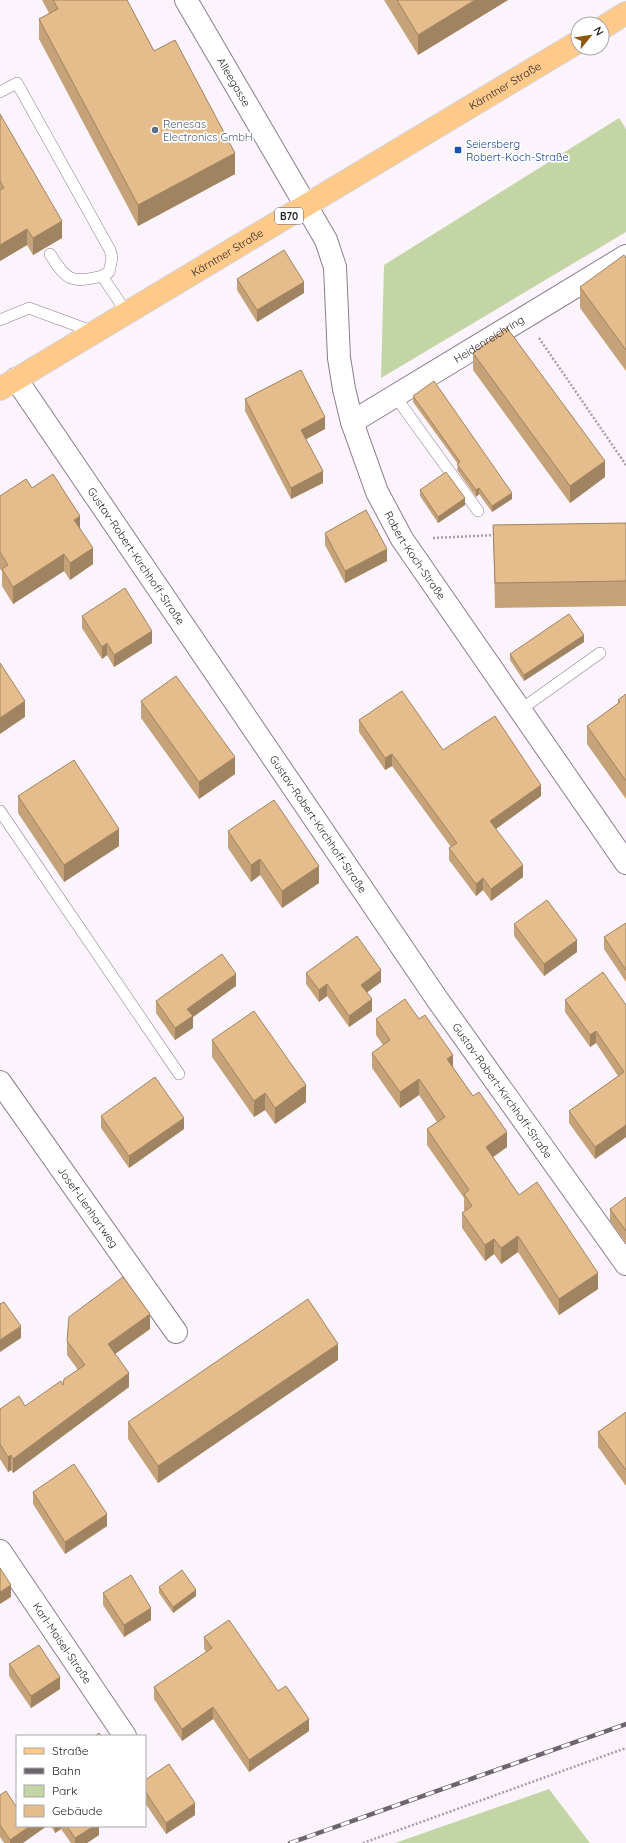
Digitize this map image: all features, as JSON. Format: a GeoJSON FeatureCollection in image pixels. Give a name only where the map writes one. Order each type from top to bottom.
{"type":"FeatureCollection","features":[{"type":"Feature","properties":{"kind":"main road"},"geometry":{"type":"LineString","coordinates":[[610,23],[626,13]]}},
{"type":"Feature","properties":{"kind":"main road","name":"Kärntner Straße"},"geometry":{"type":"LineString","coordinates":[[8,384],[570,47]]}},
{"type":"Feature","properties":{"kind":"street","name":"Alleegasse"},"geometry":{"type":"LineString","coordinates":[[186,0],[306,205]]}},
{"type":"Feature","properties":{"kind":"street","name":"Robert-Koch-Straße"},"geometry":{"type":"LineString","coordinates":[[306,205],[326,240],[335,267],[339,358],[344,389],[352,422],[377,492],[402,539],[626,863]]}},
{"type":"Feature","properties":{"kind":"street","name":"Heidenreichring"},"geometry":{"type":"LineString","coordinates":[[352,422],[626,256]]}},
{"type":"Feature","properties":{"kind":"street","name":"Gustav-Robert-Kirchhoff-Straße"},"geometry":{"type":"LineString","coordinates":[[8,384],[437,1000],[626,1264]]}},
{"type":"Feature","properties":{"kind":"street","name":"Josef-Lienhartweg"},"geometry":{"type":"LineString","coordinates":[[0,1082],[176,1332]]}},
{"type":"Feature","properties":{"kind":"street","name":"Karl-Maisel-Straße"},"geometry":{"type":"LineString","coordinates":[[0,1551],[124,1735]]}},
{"type":"Feature","properties":{"kind":"lane"},"geometry":{"type":"LineString","coordinates":[[0,92],[17,83],[110,250],[112,265],[110,272],[102,276],[88,280],[78,280],[70,278],[62,273],[50,254]]}},
{"type":"Feature","properties":{"kind":"lane"},"geometry":{"type":"LineString","coordinates":[[102,276],[127,313]]}},
{"type":"Feature","properties":{"kind":"lane"},"geometry":{"type":"LineString","coordinates":[[0,320],[29,308],[94,332]]}},
{"type":"Feature","properties":{"kind":"lane"},"geometry":{"type":"LineString","coordinates":[[395,396],[478,511]]}},
{"type":"Feature","properties":{"kind":"lane"},"geometry":{"type":"LineString","coordinates":[[520,710],[600,653]]}},
{"type":"Feature","properties":{"kind":"lane"},"geometry":{"type":"LineString","coordinates":[[0,812],[179,1074]]}},
{"type":"Feature","properties":{"kind":"path"},"geometry":{"type":"LineString","coordinates":[[525,317],[626,465]]}},
{"type":"Feature","properties":{"kind":"path"},"geometry":{"type":"LineString","coordinates":[[402,539],[500,535]]}},
{"type":"Feature","properties":{"kind":"path"},"geometry":{"type":"LineString","coordinates":[[363,1843],[626,1748]]}},
{"type":"Feature","properties":{"kind":"green space"},"geometry":{"type":"Polygon","coordinates":[[[619,118],[626,129],[626,232],[381,378],[384,265],[619,118]]]}},
{"type":"Feature","properties":{"kind":"green space"},"geometry":{"type":"Polygon","coordinates":[[[549,1789],[590,1843],[395,1843],[549,1789]]]}},
{"type":"Feature","properties":{"kind":"building"},"geometry":{"type":"Polygon","coordinates":[[[53,0],[127,0],[154,51],[175,40],[235,153],[138,205],[39,19],[58,9],[53,0]]]}},
{"type":"Feature","properties":{"kind":"building"},"geometry":{"type":"Polygon","coordinates":[[[397,0],[475,0],[418,35],[397,0]]]}},
{"type":"Feature","properties":{"kind":"building"},"geometry":{"type":"Polygon","coordinates":[[[0,114],[62,221],[33,238],[27,229],[0,245],[0,190],[4,188],[0,181],[0,114]]]}},
{"type":"Feature","properties":{"kind":"building"},"geometry":{"type":"Polygon","coordinates":[[[284,250],[304,282],[257,310],[237,279],[284,250]]]}},
{"type":"Feature","properties":{"kind":"building"},"geometry":{"type":"Polygon","coordinates":[[[624,255],[626,258],[626,350],[580,287],[624,255]]]}},
{"type":"Feature","properties":{"kind":"building"},"geometry":{"type":"Polygon","coordinates":[[[507,328],[605,461],[570,486],[473,353],[507,328]]]}},
{"type":"Feature","properties":{"kind":"building"},"geometry":{"type":"Polygon","coordinates":[[[301,370],[325,417],[301,430],[323,471],[291,488],[245,399],[301,370]]]}},
{"type":"Feature","properties":{"kind":"building"},"geometry":{"type":"Polygon","coordinates":[[[434,381],[512,493],[492,506],[479,488],[476,490],[457,464],[460,462],[413,396],[434,381]]]}},
{"type":"Feature","properties":{"kind":"building"},"geometry":{"type":"Polygon","coordinates":[[[446,472],[465,498],[438,517],[420,490],[446,472]]]}},
{"type":"Feature","properties":{"kind":"building"},"geometry":{"type":"Polygon","coordinates":[[[53,474],[80,516],[74,520],[93,548],[70,563],[64,554],[13,587],[2,569],[8,565],[0,552],[0,496],[26,479],[32,488],[53,474]]]}},
{"type":"Feature","properties":{"kind":"building"},"geometry":{"type":"Polygon","coordinates":[[[366,510],[387,549],[345,571],[325,533],[366,510]]]}},
{"type":"Feature","properties":{"kind":"building"},"geometry":{"type":"Polygon","coordinates":[[[626,523],[626,581],[495,583],[493,525],[626,523]]]}},
{"type":"Feature","properties":{"kind":"building"},"geometry":{"type":"Polygon","coordinates":[[[125,588],[152,631],[114,655],[107,643],[102,647],[82,616],[125,588]]]}},
{"type":"Feature","properties":{"kind":"building"},"geometry":{"type":"Polygon","coordinates":[[[569,614],[584,635],[524,675],[510,654],[569,614]]]}},
{"type":"Feature","properties":{"kind":"building"},"geometry":{"type":"Polygon","coordinates":[[[0,663],[25,701],[0,718],[0,663]]]}},
{"type":"Feature","properties":{"kind":"building"},"geometry":{"type":"Polygon","coordinates":[[[176,676],[235,757],[199,782],[141,701],[176,676]]]}},
{"type":"Feature","properties":{"kind":"building"},"geometry":{"type":"Polygon","coordinates":[[[402,691],[443,750],[495,716],[541,785],[490,821],[523,865],[491,889],[483,878],[476,884],[449,848],[457,843],[392,754],[385,758],[359,720],[402,691]]]}},
{"type":"Feature","properties":{"kind":"building"},"geometry":{"type":"Polygon","coordinates":[[[626,694],[626,781],[587,726],[620,702],[618,700],[626,694]]]}},
{"type":"Feature","properties":{"kind":"building"},"geometry":{"type":"Polygon","coordinates":[[[74,760],[119,829],[64,865],[18,796],[74,760]]]}},
{"type":"Feature","properties":{"kind":"building"},"geometry":{"type":"Polygon","coordinates":[[[274,800],[319,866],[282,891],[260,859],[251,865],[228,831],[274,800]]]}},
{"type":"Feature","properties":{"kind":"building"},"geometry":{"type":"Polygon","coordinates":[[[547,900],[577,940],[544,964],[514,924],[547,900]]]}},
{"type":"Feature","properties":{"kind":"building"},"geometry":{"type":"Polygon","coordinates":[[[626,923],[626,970],[604,937],[626,923]]]}},
{"type":"Feature","properties":{"kind":"building"},"geometry":{"type":"Polygon","coordinates":[[[357,936],[381,970],[361,985],[372,999],[349,1016],[327,984],[319,990],[306,973],[357,936]]]}},
{"type":"Feature","properties":{"kind":"building"},"geometry":{"type":"Polygon","coordinates":[[[222,954],[236,974],[187,1009],[193,1016],[175,1028],[156,1001],[222,954]]]}},
{"type":"Feature","properties":{"kind":"building"},"geometry":{"type":"Polygon","coordinates":[[[603,972],[626,1005],[626,1125],[595,1147],[569,1111],[624,1072],[596,1031],[590,1035],[565,1000],[603,972]]]}},
{"type":"Feature","properties":{"kind":"building"},"geometry":{"type":"Polygon","coordinates":[[[405,999],[419,1019],[425,1015],[453,1055],[447,1059],[473,1096],[479,1092],[507,1132],[486,1147],[519,1195],[537,1182],[598,1273],[559,1299],[518,1236],[501,1248],[494,1239],[485,1245],[462,1213],[472,1206],[464,1194],[469,1190],[427,1129],[445,1117],[419,1079],[400,1092],[372,1053],[390,1040],[376,1019],[405,999]]]}},
{"type":"Feature","properties":{"kind":"building"},"geometry":{"type":"Polygon","coordinates":[[[254,1011],[306,1085],[275,1108],[265,1093],[254,1101],[212,1040],[254,1011]]]}},
{"type":"Feature","properties":{"kind":"building"},"geometry":{"type":"Polygon","coordinates":[[[155,1077],[184,1118],[129,1156],[101,1116],[155,1077]]]}},
{"type":"Feature","properties":{"kind":"building"},"geometry":{"type":"Polygon","coordinates":[[[626,1197],[626,1231],[610,1209],[626,1197]]]}},
{"type":"Feature","properties":{"kind":"building"},"geometry":{"type":"Polygon","coordinates":[[[123,1277],[150,1314],[108,1344],[129,1373],[13,1459],[11,1455],[8,1457],[0,1444],[0,1409],[19,1396],[25,1406],[61,1381],[63,1385],[64,1379],[85,1365],[67,1341],[69,1317],[123,1277]]]}},
{"type":"Feature","properties":{"kind":"building"},"geometry":{"type":"Polygon","coordinates":[[[308,1299],[338,1344],[158,1466],[128,1422],[308,1299]]]}},
{"type":"Feature","properties":{"kind":"building"},"geometry":{"type":"Polygon","coordinates":[[[4,1302],[21,1326],[0,1340],[0,1304],[4,1302]]]}},
{"type":"Feature","properties":{"kind":"building"},"geometry":{"type":"Polygon","coordinates":[[[626,1412],[626,1470],[598,1432],[626,1412]]]}},
{"type":"Feature","properties":{"kind":"building"},"geometry":{"type":"Polygon","coordinates":[[[74,1464],[107,1514],[65,1542],[33,1492],[74,1464]]]}},
{"type":"Feature","properties":{"kind":"building"},"geometry":{"type":"Polygon","coordinates":[[[0,1568],[11,1585],[0,1592],[0,1568]]]}},
{"type":"Feature","properties":{"kind":"building"},"geometry":{"type":"Polygon","coordinates":[[[182,1570],[196,1590],[173,1607],[159,1587],[182,1570]]]}},
{"type":"Feature","properties":{"kind":"building"},"geometry":{"type":"Polygon","coordinates":[[[131,1575],[151,1608],[124,1625],[103,1593],[131,1575]]]}},
{"type":"Feature","properties":{"kind":"building"},"geometry":{"type":"Polygon","coordinates":[[[229,1620],[278,1691],[286,1686],[309,1719],[249,1760],[213,1707],[182,1729],[154,1687],[212,1648],[204,1637],[229,1620]]]}},
{"type":"Feature","properties":{"kind":"building"},"geometry":{"type":"Polygon","coordinates":[[[39,1645],[60,1677],[31,1696],[9,1664],[39,1645]]]}},
{"type":"Feature","properties":{"kind":"building"},"geometry":{"type":"Polygon","coordinates":[[[169,1764],[195,1803],[166,1823],[146,1793],[146,1779],[169,1764]]]}},
{"type":"Feature","properties":{"kind":"building"},"geometry":{"type":"Polygon","coordinates":[[[6,1791],[16,1806],[16,1827],[29,1827],[10,1840],[0,1825],[0,1795],[6,1791]]]}},
{"type":"Feature","properties":{"kind":"building"},"geometry":{"type":"Polygon","coordinates":[[[68,1827],[92,1827],[75,1838],[68,1827]]]}},
{"type":"Feature","properties":{"kind":"railway"},"geometry":{"type":"LineString","coordinates":[[290,1843],[626,1724]]}},
{"type":"Feature","properties":{"kind":"place","name":"Renesas Electronics GmbH"},"geometry":{"type":"Point","coordinates":[155,130]}},
{"type":"Feature","properties":{"kind":"place","name":"Seiersberg Robert-Koch-Straße"},"geometry":{"type":"Point","coordinates":[458,150]}}]}
